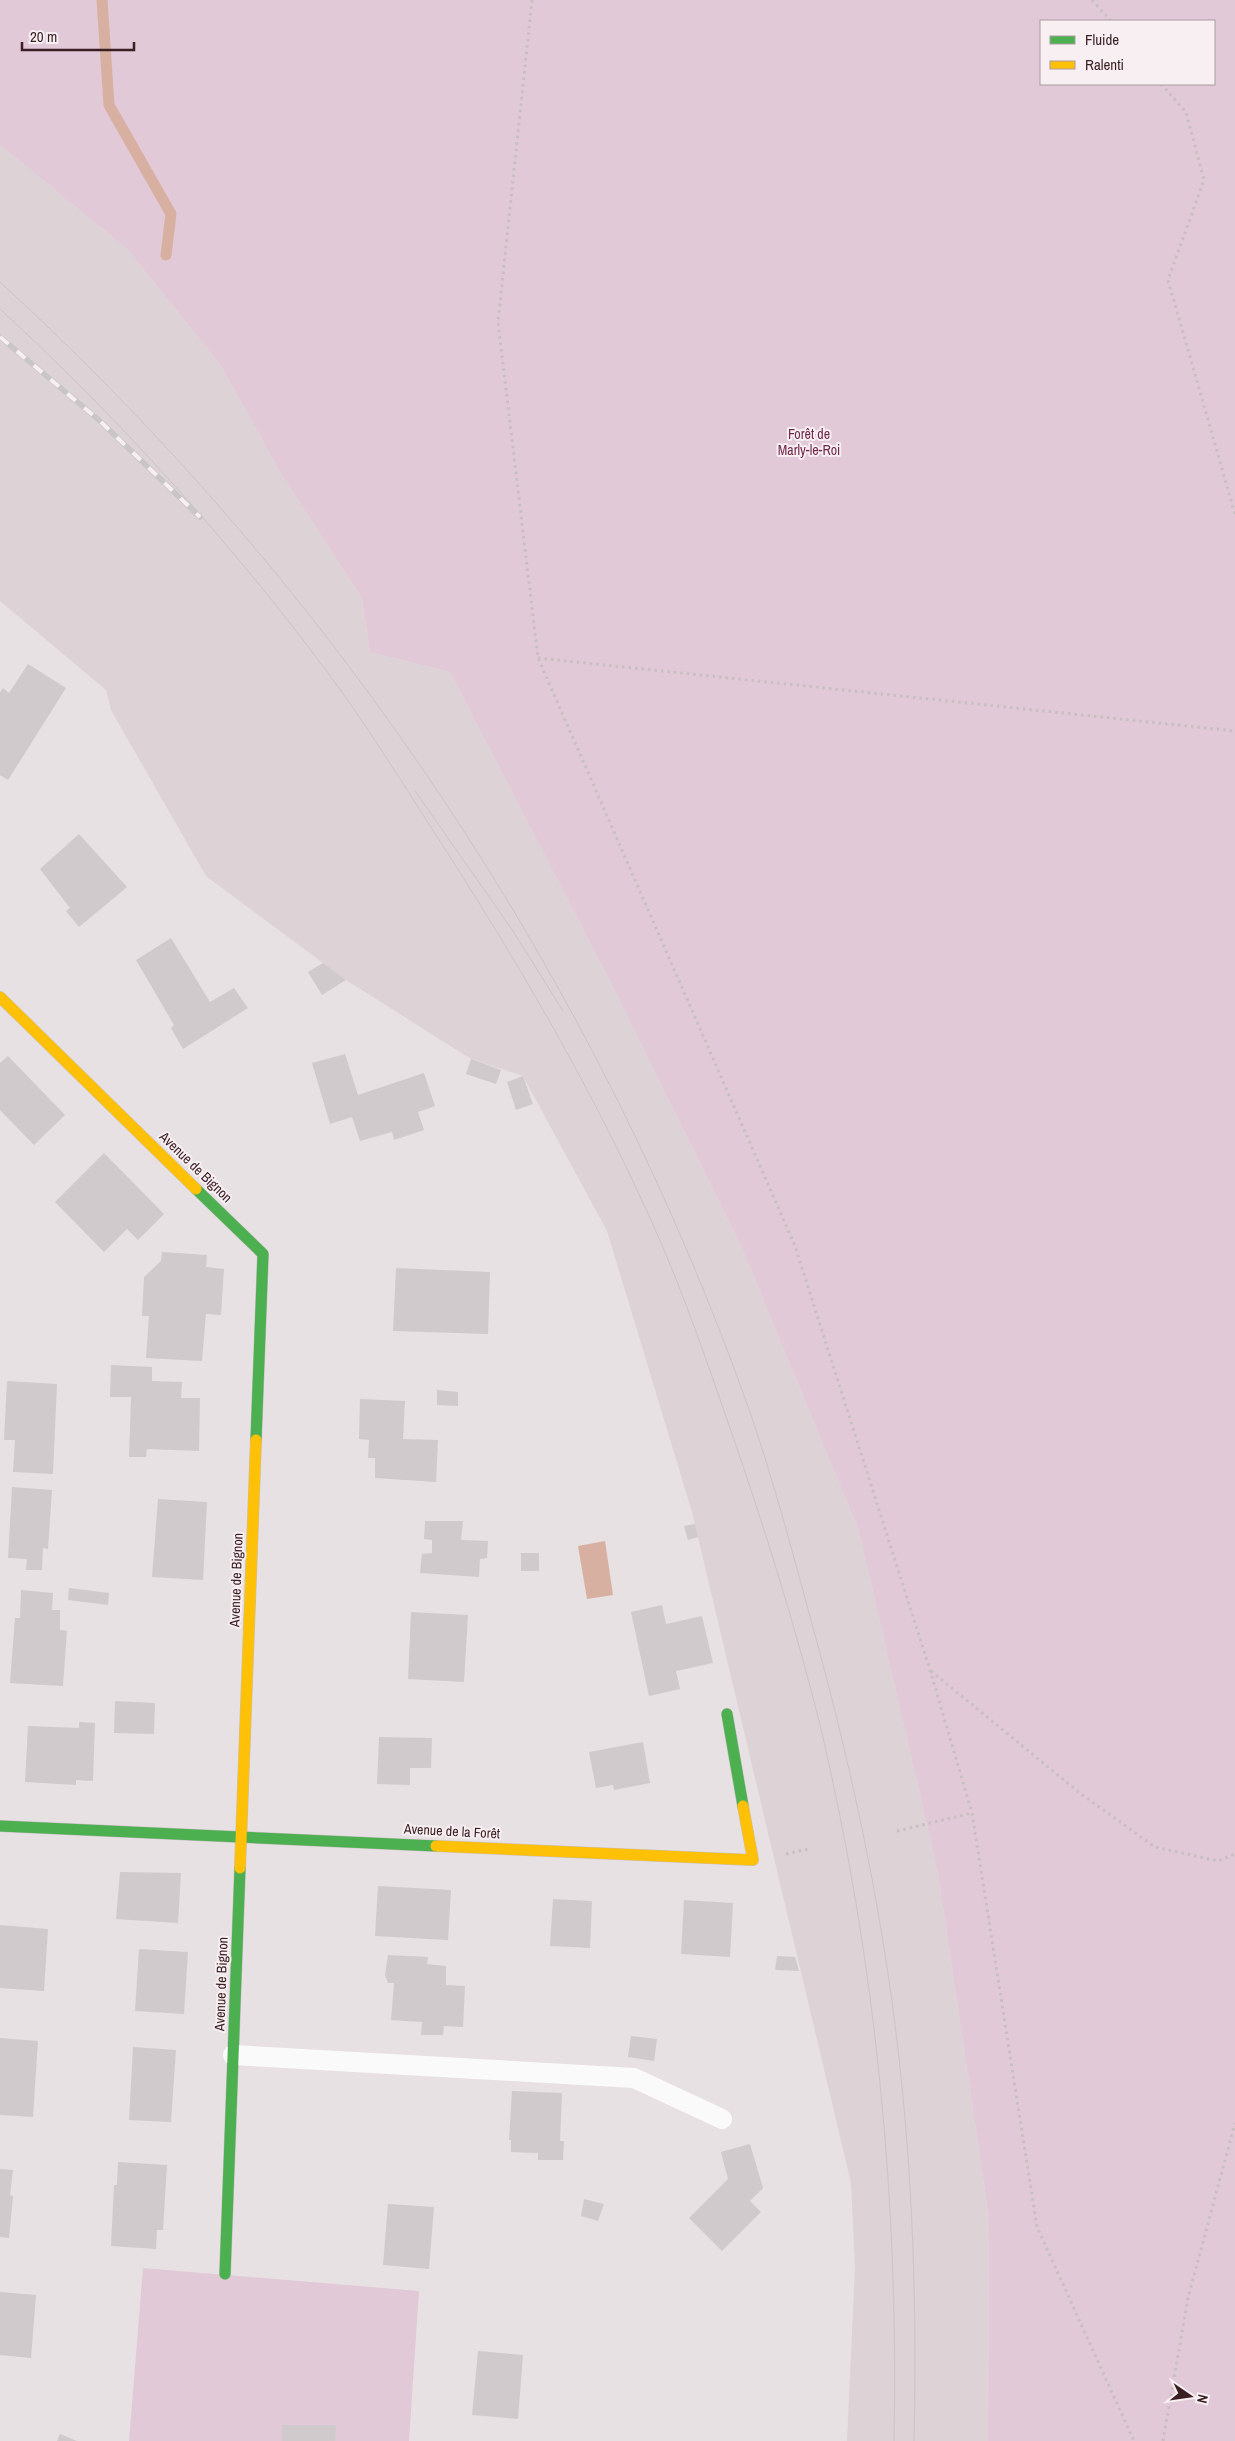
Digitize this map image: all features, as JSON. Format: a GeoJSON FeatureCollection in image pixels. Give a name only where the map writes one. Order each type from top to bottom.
{"type":"FeatureCollection","features":[{"type":"Feature","properties":{"kind":"street","name":"Avenue de Bignon"},"geometry":{"type":"LineString","coordinates":[[0,997],[263,1254],[225,2274]]}},
{"type":"Feature","properties":{"kind":"street","name":"Avenue de la Forêt"},"geometry":{"type":"LineString","coordinates":[[0,1826],[754,1860],[727,1714]]}},
{"type":"Feature","properties":{"kind":"lane"},"geometry":{"type":"LineString","coordinates":[[233,2055],[634,2078],[722,2119]]}},
{"type":"Feature","properties":{"kind":"path"},"geometry":{"type":"LineString","coordinates":[[532,0],[498,322],[538,658],[795,1246],[930,1670],[972,1813],[1037,2227],[1134,2441]]}},
{"type":"Feature","properties":{"kind":"path"},"geometry":{"type":"LineString","coordinates":[[1092,0],[1110,20]]}},
{"type":"Feature","properties":{"kind":"path"},"geometry":{"type":"LineString","coordinates":[[1162,85],[1186,112],[1204,180],[1168,280],[1235,514]]}},
{"type":"Feature","properties":{"kind":"path"},"geometry":{"type":"LineString","coordinates":[[538,658],[1235,731]]}},
{"type":"Feature","properties":{"kind":"path"},"geometry":{"type":"LineString","coordinates":[[930,1670],[1081,1794],[1156,1846],[1218,1861],[1235,1854]]}},
{"type":"Feature","properties":{"kind":"path"},"geometry":{"type":"LineString","coordinates":[[897,1832],[972,1813]]}},
{"type":"Feature","properties":{"kind":"path"},"geometry":{"type":"LineString","coordinates":[[1163,2441],[1188,2298],[1235,2123]]}},
{"type":"Feature","properties":{"kind":"shaded area"},"geometry":{"type":"Polygon","coordinates":[[[0,145],[127,249],[220,364],[283,477],[362,598],[370,652],[450,672],[609,979],[742,1248],[859,1531],[938,1873],[989,2218],[988,2441],[847,2441],[855,2268],[851,2183],[692,1512],[607,1231],[523,1076],[471,1059],[346,980],[206,876],[111,710],[106,690],[0,601],[0,145]]]}},
{"type":"Feature","properties":{"kind":"shaded area"},"geometry":{"type":"Polygon","coordinates":[[[605,1541],[613,1595],[587,1599],[578,1546],[605,1541]]]}},
{"type":"Feature","properties":{"kind":"green space","name":"Forêt de Marly-le-Roi"},"geometry":{"type":"Polygon","coordinates":[[[0,0],[1235,0],[1235,2441],[988,2441],[989,2218],[938,1873],[859,1531],[742,1248],[609,979],[450,672],[370,652],[362,598],[283,477],[220,364],[127,249],[0,145],[0,0]]]}},
{"type":"Feature","properties":{"kind":"green space"},"geometry":{"type":"Polygon","coordinates":[[[143,2268],[419,2291],[409,2441],[129,2441],[143,2268]]]}},
{"type":"Feature","properties":{"kind":"building"},"geometry":{"type":"Polygon","coordinates":[[[28,664],[66,688],[8,780],[0,775],[0,692],[3,688],[9,693],[28,664]]]}},
{"type":"Feature","properties":{"kind":"building"},"geometry":{"type":"Polygon","coordinates":[[[79,834],[127,887],[79,927],[66,911],[70,908],[40,869],[79,834]]]}},
{"type":"Feature","properties":{"kind":"building"},"geometry":{"type":"Polygon","coordinates":[[[171,938],[210,1002],[234,988],[248,1008],[183,1049],[171,1028],[174,1025],[136,960],[171,938]]]}},
{"type":"Feature","properties":{"kind":"building"},"geometry":{"type":"Polygon","coordinates":[[[323,963],[346,980],[322,995],[308,972],[323,963]]]}},
{"type":"Feature","properties":{"kind":"building"},"geometry":{"type":"Polygon","coordinates":[[[345,1054],[358,1095],[424,1073],[435,1106],[418,1112],[424,1130],[394,1140],[392,1132],[360,1141],[352,1117],[330,1124],[312,1063],[345,1054]]]}},
{"type":"Feature","properties":{"kind":"building"},"geometry":{"type":"Polygon","coordinates":[[[8,1056],[65,1115],[34,1145],[0,1110],[0,1063],[8,1056]]]}},
{"type":"Feature","properties":{"kind":"building"},"geometry":{"type":"Polygon","coordinates":[[[471,1059],[501,1070],[496,1084],[466,1074],[471,1059]]]}},
{"type":"Feature","properties":{"kind":"building"},"geometry":{"type":"Polygon","coordinates":[[[523,1076],[533,1104],[516,1110],[507,1082],[523,1076]]]}},
{"type":"Feature","properties":{"kind":"building"},"geometry":{"type":"Polygon","coordinates":[[[104,1153],[164,1214],[138,1240],[127,1229],[104,1252],[55,1202],[104,1153]]]}},
{"type":"Feature","properties":{"kind":"building"},"geometry":{"type":"Polygon","coordinates":[[[162,1252],[207,1255],[206,1267],[224,1269],[221,1315],[206,1314],[202,1361],[146,1358],[149,1316],[142,1316],[144,1277],[161,1261],[162,1252]]]}},
{"type":"Feature","properties":{"kind":"building"},"geometry":{"type":"Polygon","coordinates":[[[396,1268],[490,1272],[488,1334],[393,1331],[396,1268]]]}},
{"type":"Feature","properties":{"kind":"building"},"geometry":{"type":"Polygon","coordinates":[[[111,1365],[152,1367],[152,1381],[182,1382],[181,1398],[200,1398],[199,1451],[147,1449],[146,1457],[129,1457],[131,1397],[110,1397],[111,1365]]]}},
{"type":"Feature","properties":{"kind":"building"},"geometry":{"type":"Polygon","coordinates":[[[7,1381],[57,1384],[53,1474],[13,1472],[15,1440],[4,1440],[7,1381]]]}},
{"type":"Feature","properties":{"kind":"building"},"geometry":{"type":"Polygon","coordinates":[[[437,1390],[458,1392],[458,1406],[437,1405],[437,1390]]]}},
{"type":"Feature","properties":{"kind":"building"},"geometry":{"type":"Polygon","coordinates":[[[360,1399],[405,1401],[403,1439],[438,1440],[436,1482],[375,1478],[375,1458],[368,1458],[369,1440],[359,1439],[360,1399]]]}},
{"type":"Feature","properties":{"kind":"building"},"geometry":{"type":"Polygon","coordinates":[[[12,1487],[52,1490],[48,1549],[43,1548],[42,1570],[26,1570],[27,1559],[8,1558],[12,1487]]]}},
{"type":"Feature","properties":{"kind":"building"},"geometry":{"type":"Polygon","coordinates":[[[158,1499],[207,1502],[203,1580],[152,1577],[158,1499]]]}},
{"type":"Feature","properties":{"kind":"building"},"geometry":{"type":"Polygon","coordinates":[[[425,1521],[463,1521],[461,1540],[488,1541],[487,1558],[480,1559],[479,1577],[420,1573],[422,1554],[432,1553],[432,1540],[424,1539],[425,1521]]]}},
{"type":"Feature","properties":{"kind":"building"},"geometry":{"type":"Polygon","coordinates":[[[695,1524],[698,1537],[688,1540],[684,1526],[695,1524]]]}},
{"type":"Feature","properties":{"kind":"building"},"geometry":{"type":"Polygon","coordinates":[[[521,1553],[539,1553],[539,1571],[521,1571],[521,1553]]]}},
{"type":"Feature","properties":{"kind":"building"},"geometry":{"type":"Polygon","coordinates":[[[69,1588],[109,1593],[108,1605],[68,1600],[69,1588]]]}},
{"type":"Feature","properties":{"kind":"building"},"geometry":{"type":"Polygon","coordinates":[[[21,1590],[53,1593],[52,1610],[60,1610],[60,1630],[67,1631],[63,1686],[10,1683],[15,1618],[20,1618],[21,1590]]]}},
{"type":"Feature","properties":{"kind":"building"},"geometry":{"type":"Polygon","coordinates":[[[662,1605],[666,1624],[702,1616],[713,1663],[676,1671],[680,1689],[649,1696],[631,1612],[662,1605]]]}},
{"type":"Feature","properties":{"kind":"building"},"geometry":{"type":"Polygon","coordinates":[[[411,1612],[468,1615],[464,1682],[408,1679],[411,1612]]]}},
{"type":"Feature","properties":{"kind":"building"},"geometry":{"type":"Polygon","coordinates":[[[115,1701],[155,1703],[154,1734],[114,1733],[115,1701]]]}},
{"type":"Feature","properties":{"kind":"building"},"geometry":{"type":"Polygon","coordinates":[[[79,1722],[95,1723],[93,1781],[76,1780],[76,1785],[25,1782],[28,1726],[79,1728],[79,1722]]]}},
{"type":"Feature","properties":{"kind":"building"},"geometry":{"type":"Polygon","coordinates":[[[379,1737],[432,1738],[431,1768],[410,1768],[410,1785],[377,1784],[379,1737]]]}},
{"type":"Feature","properties":{"kind":"building"},"geometry":{"type":"Polygon","coordinates":[[[643,1742],[650,1783],[614,1790],[613,1785],[596,1788],[589,1752],[643,1742]]]}},
{"type":"Feature","properties":{"kind":"building"},"geometry":{"type":"Polygon","coordinates":[[[120,1872],[181,1873],[178,1923],[116,1919],[120,1872]]]}},
{"type":"Feature","properties":{"kind":"building"},"geometry":{"type":"Polygon","coordinates":[[[378,1886],[451,1890],[448,1940],[375,1936],[378,1886]]]}},
{"type":"Feature","properties":{"kind":"building"},"geometry":{"type":"Polygon","coordinates":[[[553,1899],[592,1901],[590,1948],[550,1946],[553,1899]]]}},
{"type":"Feature","properties":{"kind":"building"},"geometry":{"type":"Polygon","coordinates":[[[684,1900],[733,1903],[730,1957],[681,1954],[684,1900]]]}},
{"type":"Feature","properties":{"kind":"building"},"geometry":{"type":"Polygon","coordinates":[[[0,1925],[48,1929],[44,1991],[0,1988],[0,1925]]]}},
{"type":"Feature","properties":{"kind":"building"},"geometry":{"type":"Polygon","coordinates":[[[139,1949],[188,1952],[184,2014],[135,2011],[139,1949]]]}},
{"type":"Feature","properties":{"kind":"building"},"geometry":{"type":"Polygon","coordinates":[[[388,1955],[428,1957],[427,1964],[446,1966],[446,1985],[465,1986],[463,2027],[444,2026],[443,2035],[421,2035],[422,2022],[391,2020],[394,1983],[388,1983],[385,1975],[388,1955]]]}},
{"type":"Feature","properties":{"kind":"building"},"geometry":{"type":"Polygon","coordinates":[[[777,1956],[795,1957],[799,1971],[775,1970],[777,1956]]]}},
{"type":"Feature","properties":{"kind":"building"},"geometry":{"type":"Polygon","coordinates":[[[631,2036],[657,2039],[654,2061],[628,2057],[631,2036]]]}},
{"type":"Feature","properties":{"kind":"building"},"geometry":{"type":"Polygon","coordinates":[[[0,2038],[38,2041],[33,2117],[0,2115],[0,2038]]]}},
{"type":"Feature","properties":{"kind":"building"},"geometry":{"type":"Polygon","coordinates":[[[133,2047],[176,2050],[171,2122],[129,2120],[133,2047]]]}},
{"type":"Feature","properties":{"kind":"building"},"geometry":{"type":"Polygon","coordinates":[[[512,2091],[562,2093],[560,2141],[564,2141],[563,2160],[538,2160],[538,2153],[511,2152],[511,2140],[509,2140],[512,2091]]]}},
{"type":"Feature","properties":{"kind":"building"},"geometry":{"type":"Polygon","coordinates":[[[750,2144],[763,2188],[750,2201],[761,2212],[722,2251],[689,2218],[728,2179],[721,2152],[750,2144]]]}},
{"type":"Feature","properties":{"kind":"building"},"geometry":{"type":"Polygon","coordinates":[[[118,2162],[167,2165],[163,2230],[157,2230],[156,2249],[111,2246],[114,2185],[117,2185],[118,2162]]]}},
{"type":"Feature","properties":{"kind":"building"},"geometry":{"type":"Polygon","coordinates":[[[0,2169],[13,2170],[10,2195],[13,2196],[9,2238],[0,2237],[0,2169]]]}},
{"type":"Feature","properties":{"kind":"building"},"geometry":{"type":"Polygon","coordinates":[[[584,2199],[604,2204],[598,2221],[581,2216],[584,2199]]]}},
{"type":"Feature","properties":{"kind":"building"},"geometry":{"type":"Polygon","coordinates":[[[388,2204],[434,2207],[429,2269],[383,2265],[388,2204]]]}},
{"type":"Feature","properties":{"kind":"building"},"geometry":{"type":"Polygon","coordinates":[[[0,2292],[36,2295],[31,2358],[0,2355],[0,2292]]]}},
{"type":"Feature","properties":{"kind":"building"},"geometry":{"type":"Polygon","coordinates":[[[478,2351],[523,2355],[518,2419],[472,2415],[478,2351]]]}},
{"type":"Feature","properties":{"kind":"building"},"geometry":{"type":"Polygon","coordinates":[[[282,2425],[336,2425],[335,2441],[282,2441],[282,2425]]]}},
{"type":"Feature","properties":{"kind":"building"},"geometry":{"type":"Polygon","coordinates":[[[60,2434],[77,2441],[57,2441],[60,2434]]]}},
{"type":"Feature","properties":{"kind":"waterway"},"geometry":{"type":"LineString","coordinates":[[102,0],[109,105],[171,214],[166,255]]}},
{"type":"Feature","properties":{"kind":"tram line"},"geometry":{"type":"LineString","coordinates":[[0,282],[123,401],[238,528],[346,662],[445,802],[535,948],[617,1099],[689,1255],[751,1415],[774,1489],[837,1719],[872,1879],[890,1987],[907,2141],[913,2241],[914,2441]]}},
{"type":"Feature","properties":{"kind":"tram line"},"geometry":{"type":"LineString","coordinates":[[0,309],[88,394],[173,484],[253,577],[342,692],[464,879],[550,1021],[602,1118],[662,1244],[703,1350],[744,1468],[791,1616],[821,1729],[840,1817],[870,1994],[888,2172],[895,2351],[894,2441]]}},
{"type":"Feature","properties":{"kind":"tram line"},"geometry":{"type":"LineString","coordinates":[[415,791],[513,931],[563,1011]]}},
{"type":"Feature","properties":{"kind":"railway"},"geometry":{"type":"LineString","coordinates":[[0,337],[100,421],[200,517]]}},
{"type":"Feature","properties":{"kind":"traffic: fast"},"geometry":{"type":"LineString","coordinates":[[196,1189],[263,1254],[256,1440]]}},
{"type":"Feature","properties":{"kind":"traffic: fast"},"geometry":{"type":"LineString","coordinates":[[727,1714],[743,1806]]}},
{"type":"Feature","properties":{"kind":"traffic: fast"},"geometry":{"type":"LineString","coordinates":[[0,1826],[436,1846]]}},
{"type":"Feature","properties":{"kind":"traffic: fast"},"geometry":{"type":"LineString","coordinates":[[225,2274],[240,1868]]}},
{"type":"Feature","properties":{"kind":"traffic: slow"},"geometry":{"type":"LineString","coordinates":[[0,997],[196,1189]]}},
{"type":"Feature","properties":{"kind":"traffic: slow"},"geometry":{"type":"LineString","coordinates":[[240,1868],[256,1440]]}},
{"type":"Feature","properties":{"kind":"traffic: slow"},"geometry":{"type":"LineString","coordinates":[[436,1846],[753,1860],[743,1806]]}}]}
